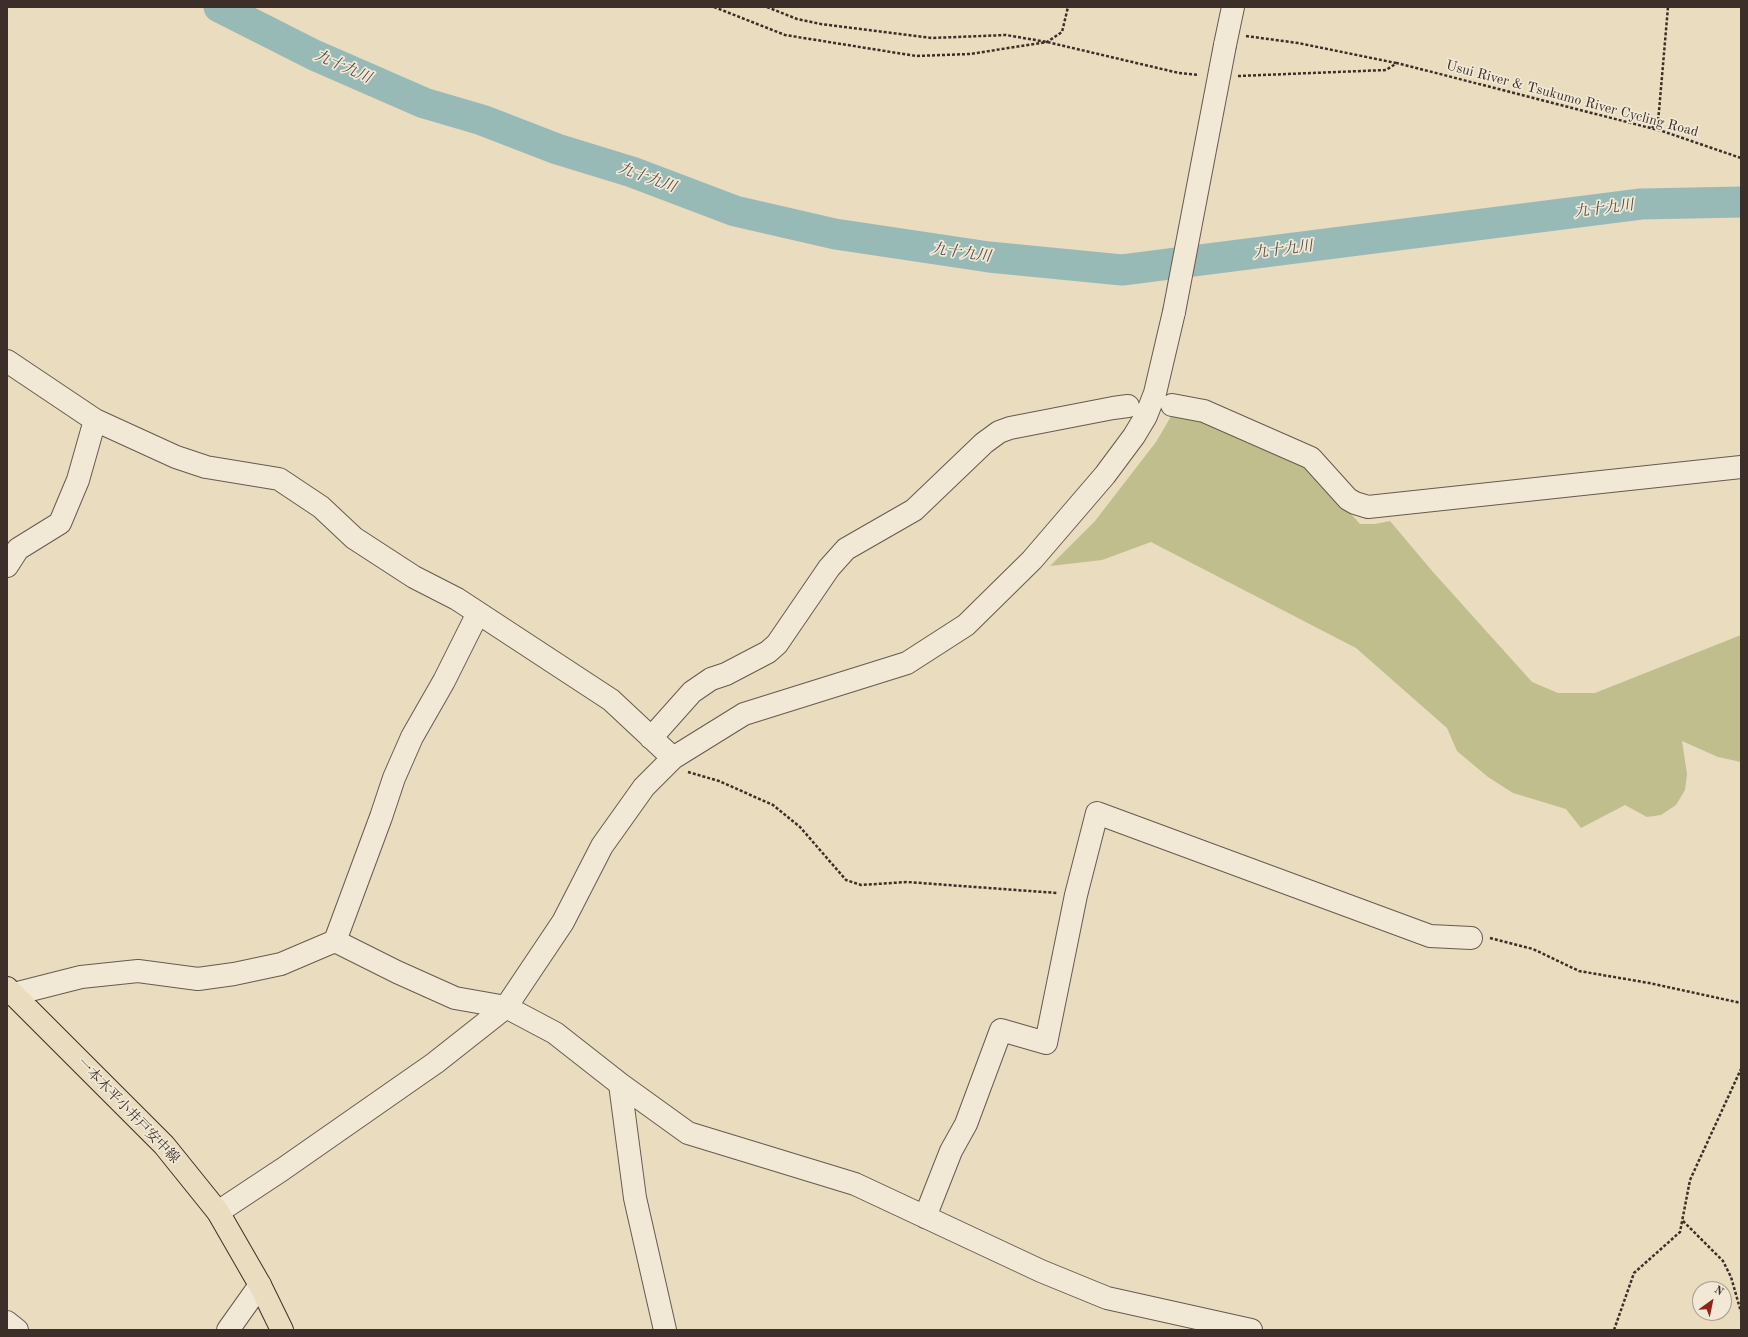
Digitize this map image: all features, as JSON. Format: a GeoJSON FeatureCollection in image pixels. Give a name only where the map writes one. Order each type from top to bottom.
{"type":"FeatureCollection","features":[{"type":"Feature","properties":{"kind":"main road","name":"一本木平小井戸安中線"},"geometry":{"type":"LineString","coordinates":[[9,992],[164,1145],[218,1212],[260,1285],[282,1330]]}},
{"type":"Feature","properties":{"kind":"street"},"geometry":{"type":"LineString","coordinates":[[218,1212],[283,1169],[435,1063],[506,1007],[563,922],[602,846],[644,787],[673,758],[744,714],[907,663],[966,625],[1032,560],[1105,475],[1134,436],[1146,416],[1155,393],[1233,40],[1233,7]]}},
{"type":"Feature","properties":{"kind":"street"},"geometry":{"type":"LineString","coordinates":[[7,360],[95,420],[176,457],[206,467],[279,479],[321,507],[354,538],[414,577],[456,599],[611,700],[673,758]]}},
{"type":"Feature","properties":{"kind":"street"},"geometry":{"type":"LineString","coordinates":[[1172,405],[1204,411],[1311,458],[1348,499],[1368,507],[1741,467]]}},
{"type":"Feature","properties":{"kind":"street"},"geometry":{"type":"LineString","coordinates":[[651,738],[692,692],[711,679],[726,674],[768,652],[777,644],[829,568],[846,549],[914,510],[984,442],[999,432],[1010,428],[1128,406]]}},
{"type":"Feature","properties":{"kind":"street"},"geometry":{"type":"LineString","coordinates":[[7,566],[18,549],[60,523],[78,480],[95,420]]}},
{"type":"Feature","properties":{"kind":"street"},"geometry":{"type":"LineString","coordinates":[[9,992],[81,977],[138,971],[198,979],[234,974],[281,964],[335,941],[394,778],[412,737],[444,681],[478,613]]}},
{"type":"Feature","properties":{"kind":"street"},"geometry":{"type":"LineString","coordinates":[[925,1217],[951,1151],[966,1124],[1001,1030],[1046,1043],[1076,895],[1097,813],[1430,936],[1472,938]]}},
{"type":"Feature","properties":{"kind":"street"},"geometry":{"type":"LineString","coordinates":[[335,941],[397,972],[455,998],[506,1007],[555,1033],[620,1084],[688,1133],[855,1184],[1041,1271],[1107,1298],[1251,1330]]}},
{"type":"Feature","properties":{"kind":"street"},"geometry":{"type":"LineString","coordinates":[[620,1084],[636,1198],[665,1330]]}},
{"type":"Feature","properties":{"kind":"street"},"geometry":{"type":"LineString","coordinates":[[228,1330],[260,1285]]}},
{"type":"Feature","properties":{"kind":"street"},"geometry":{"type":"LineString","coordinates":[[7,1322],[17,1330]]}},
{"type":"Feature","properties":{"kind":"path"},"geometry":{"type":"LineString","coordinates":[[714,7],[785,35],[916,56],[970,54],[1047,42],[1062,32],[1068,7]]}},
{"type":"Feature","properties":{"kind":"path"},"geometry":{"type":"LineString","coordinates":[[767,7],[797,19],[821,24],[932,38],[1006,35],[1047,42],[1179,73],[1205,76]]}},
{"type":"Feature","properties":{"kind":"path"},"geometry":{"type":"LineString","coordinates":[[1652,128],[1658,120],[1660,111],[1668,7]]}},
{"type":"Feature","properties":{"kind":"path","name":"Usui River & Tsukumo River Cycling Road"},"geometry":{"type":"LineString","coordinates":[[1233,40],[1298,43],[1397,63],[1652,128],[1741,158]]}},
{"type":"Feature","properties":{"kind":"path"},"geometry":{"type":"LineString","coordinates":[[1232,76],[1386,70],[1397,63]]}},
{"type":"Feature","properties":{"kind":"path"},"geometry":{"type":"LineString","coordinates":[[673,758],[689,773],[719,781],[773,805],[800,827],[846,880],[861,885],[907,882],[1076,895]]}},
{"type":"Feature","properties":{"kind":"path"},"geometry":{"type":"LineString","coordinates":[[1472,938],[1486,937],[1533,949],[1579,971],[1649,983],[1741,1003]]}},
{"type":"Feature","properties":{"kind":"path"},"geometry":{"type":"LineString","coordinates":[[1614,1330],[1634,1273],[1680,1232],[1690,1180],[1741,1069]]}},
{"type":"Feature","properties":{"kind":"path"},"geometry":{"type":"LineString","coordinates":[[1683,1221],[1723,1261],[1731,1277],[1741,1312]]}},
{"type":"Feature","properties":{"kind":"shaded area"},"geometry":{"type":"Polygon","coordinates":[[[1173,413],[1183,413],[1304,465],[1317,476],[1360,524],[1375,524],[1390,521],[1433,572],[1532,682],[1558,693],[1595,693],[1741,635],[1741,762],[1718,757],[1682,741],[1687,774],[1685,790],[1676,805],[1661,815],[1647,817],[1625,805],[1581,828],[1566,809],[1513,793],[1488,777],[1457,751],[1447,728],[1356,648],[1151,542],[1102,560],[1050,566],[1095,521],[1156,442],[1173,413]]]}},
{"type":"Feature","properties":{"kind":"waterway","name":"九十九川"},"geometry":{"type":"LineString","coordinates":[[219,7],[314,55],[424,103],[482,120],[557,149],[632,172],[735,211],[835,234],[989,257],[1122,270],[1641,204],[1741,202]]}}]}
